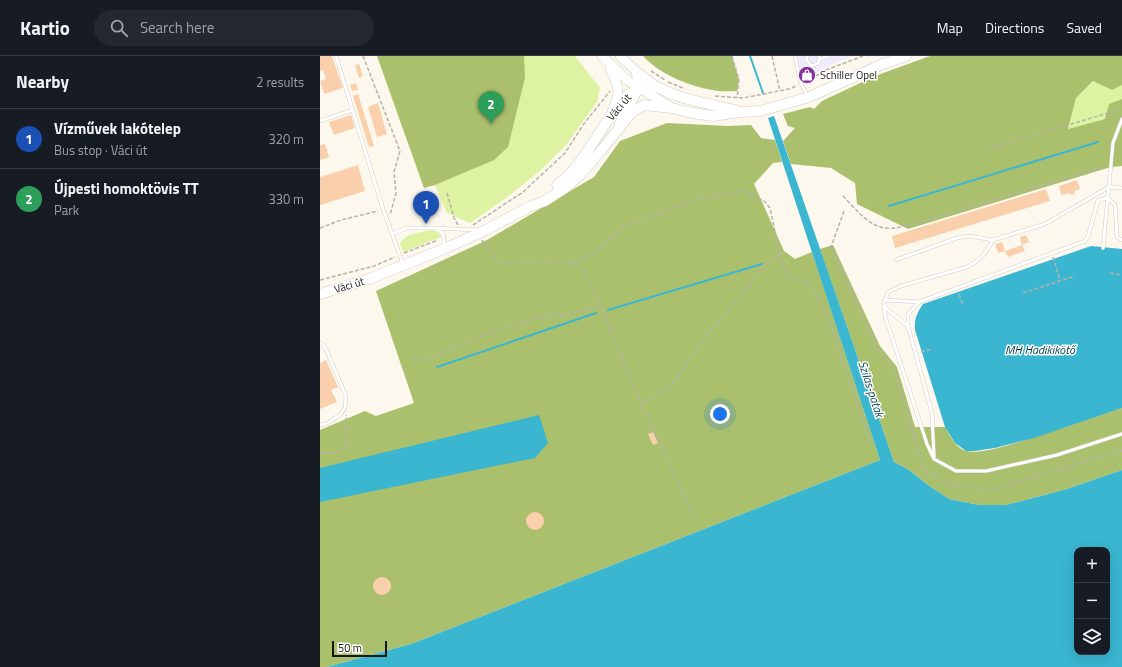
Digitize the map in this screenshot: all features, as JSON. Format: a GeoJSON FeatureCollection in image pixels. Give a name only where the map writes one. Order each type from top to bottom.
{"type":"FeatureCollection","features":[{"type":"Feature","properties":{"kind":"main road"},"geometry":{"type":"LineString","coordinates":[[620,56],[636,71],[657,87]]}},
{"type":"Feature","properties":{"kind":"main road","name":"Váci út"},"geometry":{"type":"LineString","coordinates":[[320,294],[369,279],[404,266],[482,232],[531,206],[545,201],[580,175],[632,112],[644,105],[672,108],[692,114],[713,116],[761,111],[809,97],[882,64],[906,56]]}},
{"type":"Feature","properties":{"kind":"main road"},"geometry":{"type":"LineString","coordinates":[[604,59],[618,83],[616,102],[608,120]]}},
{"type":"Feature","properties":{"kind":"main road"},"geometry":{"type":"LineString","coordinates":[[604,59],[628,81],[672,108]]}},
{"type":"Feature","properties":{"kind":"main road"},"geometry":{"type":"LineString","coordinates":[[616,130],[639,88],[636,71]]}},
{"type":"Feature","properties":{"kind":"main road","name":"Váci út"},"geometry":{"type":"LineString","coordinates":[[531,206],[576,168],[624,98],[639,88],[657,87],[675,96],[740,112]]}},
{"type":"Feature","properties":{"kind":"lane"},"geometry":{"type":"LineString","coordinates":[[336,56],[354,110],[383,209],[404,266]]}},
{"type":"Feature","properties":{"kind":"lane"},"geometry":{"type":"LineString","coordinates":[[795,56],[801,84],[809,97]]}},
{"type":"Feature","properties":{"kind":"lane"},"geometry":{"type":"LineString","coordinates":[[807,56],[807,61],[812,66],[816,65],[819,58],[828,56]]}},
{"type":"Feature","properties":{"kind":"lane"},"geometry":{"type":"LineString","coordinates":[[320,121],[354,110]]}},
{"type":"Feature","properties":{"kind":"lane"},"geometry":{"type":"LineString","coordinates":[[1103,248],[1113,143],[1122,119]]}},
{"type":"Feature","properties":{"kind":"lane"},"geometry":{"type":"LineString","coordinates":[[896,260],[957,238],[969,236],[993,240],[1045,224],[1108,187],[1122,188]]}},
{"type":"Feature","properties":{"kind":"lane"},"geometry":{"type":"LineString","coordinates":[[1108,198],[1115,205],[1117,237],[1122,240]]}},
{"type":"Feature","properties":{"kind":"lane"},"geometry":{"type":"LineString","coordinates":[[886,300],[918,302],[1086,242],[1098,200],[1108,198]]}},
{"type":"Feature","properties":{"kind":"lane"},"geometry":{"type":"LineString","coordinates":[[392,234],[407,228],[464,229],[482,232]]}},
{"type":"Feature","properties":{"kind":"lane"},"geometry":{"type":"LineString","coordinates":[[434,228],[440,230],[444,238],[444,249]]}},
{"type":"Feature","properties":{"kind":"lane"},"geometry":{"type":"LineString","coordinates":[[993,240],[983,256],[976,263],[901,286],[888,292],[884,302],[885,316],[927,444],[934,459],[956,470],[986,471],[1057,455],[1122,434]]}},
{"type":"Feature","properties":{"kind":"lane"},"geometry":{"type":"LineString","coordinates":[[918,302],[908,314],[908,326],[932,413],[934,459]]}},
{"type":"Feature","properties":{"kind":"lane"},"geometry":{"type":"LineString","coordinates":[[884,307],[908,326]]}},
{"type":"Feature","properties":{"kind":"lane"},"geometry":{"type":"LineString","coordinates":[[320,342],[325,347],[346,396],[345,408],[340,415],[326,424],[320,425]]}},
{"type":"Feature","properties":{"kind":"path"},"geometry":{"type":"LineString","coordinates":[[363,56],[400,151],[394,172],[396,194],[389,225]]}},
{"type":"Feature","properties":{"kind":"path"},"geometry":{"type":"LineString","coordinates":[[732,56],[739,80],[737,98]]}},
{"type":"Feature","properties":{"kind":"path"},"geometry":{"type":"LineString","coordinates":[[772,56],[780,90]]}},
{"type":"Feature","properties":{"kind":"path"},"geometry":{"type":"LineString","coordinates":[[709,96],[744,98],[789,89],[826,70],[863,56]]}},
{"type":"Feature","properties":{"kind":"path"},"geometry":{"type":"LineString","coordinates":[[646,68],[663,79],[689,90]]}},
{"type":"Feature","properties":{"kind":"path"},"geometry":{"type":"LineString","coordinates":[[446,193],[454,218],[464,229],[523,192],[565,153],[608,93],[614,88],[618,87]]}},
{"type":"Feature","properties":{"kind":"path"},"geometry":{"type":"LineString","coordinates":[[990,148],[1122,109]]}},
{"type":"Feature","properties":{"kind":"path"},"geometry":{"type":"LineString","coordinates":[[843,196],[871,223],[886,228],[892,228],[916,223],[1111,164]]}},
{"type":"Feature","properties":{"kind":"path"},"geometry":{"type":"LineString","coordinates":[[573,263],[600,250],[624,226],[703,197],[744,191],[764,201],[770,208],[780,255],[788,277],[810,284],[829,319],[870,443]]}},
{"type":"Feature","properties":{"kind":"path"},"geometry":{"type":"LineString","coordinates":[[320,228],[341,220],[383,209]]}},
{"type":"Feature","properties":{"kind":"path"},"geometry":{"type":"LineString","coordinates":[[844,211],[831,247],[877,348],[894,369],[924,470],[943,482],[988,491],[1122,450]]}},
{"type":"Feature","properties":{"kind":"path"},"geometry":{"type":"LineString","coordinates":[[482,232],[497,260],[510,264],[548,260],[573,263],[582,269],[601,306],[641,404],[694,518]]}},
{"type":"Feature","properties":{"kind":"path"},"geometry":{"type":"LineString","coordinates":[[320,280],[374,266],[444,238]]}},
{"type":"Feature","properties":{"kind":"path"},"geometry":{"type":"LineString","coordinates":[[1052,254],[1060,280]]}},
{"type":"Feature","properties":{"kind":"path"},"geometry":{"type":"LineString","coordinates":[[641,404],[671,386],[706,336],[739,298],[765,264],[780,255]]}},
{"type":"Feature","properties":{"kind":"path"},"geometry":{"type":"LineString","coordinates":[[1110,273],[1122,275]]}},
{"type":"Feature","properties":{"kind":"path"},"geometry":{"type":"LineString","coordinates":[[1023,293],[1075,276]]}},
{"type":"Feature","properties":{"kind":"path"},"geometry":{"type":"LineString","coordinates":[[957,288],[962,305]]}},
{"type":"Feature","properties":{"kind":"path"},"geometry":{"type":"LineString","coordinates":[[412,358],[430,358],[490,332],[538,318],[569,314],[601,306]]}},
{"type":"Feature","properties":{"kind":"path"},"geometry":{"type":"LineString","coordinates":[[915,354],[931,349]]}},
{"type":"Feature","properties":{"kind":"path"},"geometry":{"type":"LineString","coordinates":[[320,453],[334,453],[348,446],[345,408]]}},
{"type":"Feature","properties":{"kind":"shaded area","name":"Schiller Opel"},"geometry":{"type":"Polygon","coordinates":[[[798,56],[854,56],[825,67],[802,83],[798,56]]]}},
{"type":"Feature","properties":{"kind":"green space"},"geometry":{"type":"Polygon","coordinates":[[[377,56],[575,56],[600,88],[597,102],[566,145],[540,171],[506,198],[470,223],[447,213],[435,185],[424,188],[377,56]]]}},
{"type":"Feature","properties":{"kind":"green space"},"geometry":{"type":"Polygon","coordinates":[[[377,56],[524,56],[525,78],[508,147],[494,160],[435,185],[424,188],[377,56]]]}},
{"type":"Feature","properties":{"kind":"green space"},"geometry":{"type":"Polygon","coordinates":[[[643,56],[732,56],[739,80],[737,91],[715,91],[684,82],[658,69],[643,56]]]}},
{"type":"Feature","properties":{"kind":"green space"},"geometry":{"type":"Polygon","coordinates":[[[930,56],[1122,56],[1122,85],[1112,90],[1093,81],[1076,98],[1068,129],[1105,119],[1109,104],[1122,99],[1122,166],[1111,167],[908,229],[857,204],[855,183],[831,168],[791,164],[783,141],[795,128],[788,126],[783,114],[810,107],[814,109],[822,101],[875,76],[930,56]]]}},
{"type":"Feature","properties":{"kind":"green space"},"geometry":{"type":"Polygon","coordinates":[[[1094,81],[1112,90],[1122,85],[1122,99],[1109,104],[1105,119],[1068,129],[1076,98],[1094,81]]]}},
{"type":"Feature","properties":{"kind":"green space"},"geometry":{"type":"Polygon","coordinates":[[[667,123],[728,126],[751,125],[761,138],[775,140],[782,162],[773,163],[754,184],[784,251],[795,259],[812,252],[880,460],[411,644],[327,667],[320,667],[320,430],[365,411],[376,416],[414,403],[376,291],[487,240],[594,177],[620,141],[667,123]]]}},
{"type":"Feature","properties":{"kind":"green space"},"geometry":{"type":"Polygon","coordinates":[[[432,230],[439,233],[441,237],[403,252],[400,244],[405,237],[432,230]]]}},
{"type":"Feature","properties":{"kind":"green space"},"geometry":{"type":"Polygon","coordinates":[[[833,245],[880,346],[897,367],[915,427],[945,427],[960,448],[967,451],[977,452],[1023,441],[1122,408],[1122,470],[1067,489],[1006,505],[979,505],[949,499],[909,470],[894,462],[820,249],[833,245]]]}},
{"type":"Feature","properties":{"kind":"water"},"geometry":{"type":"Polygon","coordinates":[[[774,116],[894,462],[909,470],[949,499],[979,505],[1006,505],[1067,489],[1122,470],[1122,667],[327,667],[411,644],[880,460],[768,118],[774,116]]]}},
{"type":"Feature","properties":{"kind":"water","name":"MH Hadikikötő"},"geometry":{"type":"Polygon","coordinates":[[[1091,246],[1122,249],[1122,408],[1034,438],[995,448],[966,451],[955,443],[945,427],[915,330],[916,319],[921,307],[923,304],[1091,246]]]}},
{"type":"Feature","properties":{"kind":"water"},"geometry":{"type":"Polygon","coordinates":[[[539,415],[548,443],[535,458],[320,502],[320,468],[539,415]]]}},
{"type":"Feature","properties":{"kind":"building"},"geometry":{"type":"Polygon","coordinates":[[[320,56],[332,56],[343,88],[324,94],[320,81],[326,79],[323,70],[320,71],[320,56]]]}},
{"type":"Feature","properties":{"kind":"building"},"geometry":{"type":"Polygon","coordinates":[[[359,64],[363,76],[359,78],[355,65],[359,64]]]}},
{"type":"Feature","properties":{"kind":"building"},"geometry":{"type":"Polygon","coordinates":[[[356,83],[358,90],[352,91],[350,85],[356,83]]]}},
{"type":"Feature","properties":{"kind":"building"},"geometry":{"type":"Polygon","coordinates":[[[358,94],[374,146],[369,147],[353,96],[358,94]]]}},
{"type":"Feature","properties":{"kind":"building"},"geometry":{"type":"Polygon","coordinates":[[[378,103],[387,134],[377,137],[368,107],[378,103]]]}},
{"type":"Feature","properties":{"kind":"building"},"geometry":{"type":"Polygon","coordinates":[[[351,115],[355,128],[334,135],[329,122],[351,115]]]}},
{"type":"Feature","properties":{"kind":"building"},"geometry":{"type":"Polygon","coordinates":[[[325,144],[329,157],[320,160],[320,145],[325,144]]]}},
{"type":"Feature","properties":{"kind":"building"},"geometry":{"type":"Polygon","coordinates":[[[358,165],[365,191],[320,205],[320,177],[358,165]]]}},
{"type":"Feature","properties":{"kind":"building"},"geometry":{"type":"Polygon","coordinates":[[[1077,180],[1080,189],[1074,191],[1075,194],[1071,195],[1070,193],[1061,195],[1059,186],[1077,180]]]}},
{"type":"Feature","properties":{"kind":"building"},"geometry":{"type":"Polygon","coordinates":[[[1046,189],[1050,201],[895,248],[892,236],[1046,189]]]}},
{"type":"Feature","properties":{"kind":"building"},"geometry":{"type":"Polygon","coordinates":[[[1026,235],[1029,242],[1022,245],[1020,237],[1026,235]]]}},
{"type":"Feature","properties":{"kind":"building"},"geometry":{"type":"Polygon","coordinates":[[[1002,242],[1005,251],[998,253],[995,244],[1002,242]]]}},
{"type":"Feature","properties":{"kind":"building"},"geometry":{"type":"Polygon","coordinates":[[[1022,245],[1025,251],[1008,257],[1005,251],[1022,245]]]}},
{"type":"Feature","properties":{"kind":"building"},"geometry":{"type":"Polygon","coordinates":[[[326,360],[338,387],[331,390],[337,402],[320,409],[320,363],[326,360]]]}},
{"type":"Feature","properties":{"kind":"building"},"geometry":{"type":"Polygon","coordinates":[[[653,432],[658,443],[653,445],[648,434],[653,432]]]}},
{"type":"Feature","properties":{"kind":"building"},"geometry":{"type":"Polygon","coordinates":[[[535,512],[541,515],[544,521],[541,527],[535,530],[529,527],[526,521],[529,515],[535,512]]]}},
{"type":"Feature","properties":{"kind":"building"},"geometry":{"type":"Polygon","coordinates":[[[382,577],[388,580],[391,586],[388,592],[382,595],[376,592],[373,586],[376,580],[382,577]]]}},
{"type":"Feature","properties":{"kind":"waterway","name":"Szilas-patak"},"geometry":{"type":"LineString","coordinates":[[750,56],[763,93]]}},
{"type":"Feature","properties":{"kind":"waterway"},"geometry":{"type":"LineString","coordinates":[[889,206],[1098,142]]}},
{"type":"Feature","properties":{"kind":"waterway"},"geometry":{"type":"LineString","coordinates":[[608,310],[762,264]]}},
{"type":"Feature","properties":{"kind":"waterway"},"geometry":{"type":"LineString","coordinates":[[437,367],[596,313]]}},
{"type":"Feature","properties":{"kind":"place","name":"Schiller Opel"},"geometry":{"type":"Point","coordinates":[807,75]}},
{"type":"Feature","properties":{"kind":"place","name":"Újpesti homoktövis TT"},"geometry":{"type":"Point","coordinates":[491,124]}},
{"type":"Feature","properties":{"kind":"place","name":"Vízművek lakótelep"},"geometry":{"type":"Point","coordinates":[426,224]}}]}
